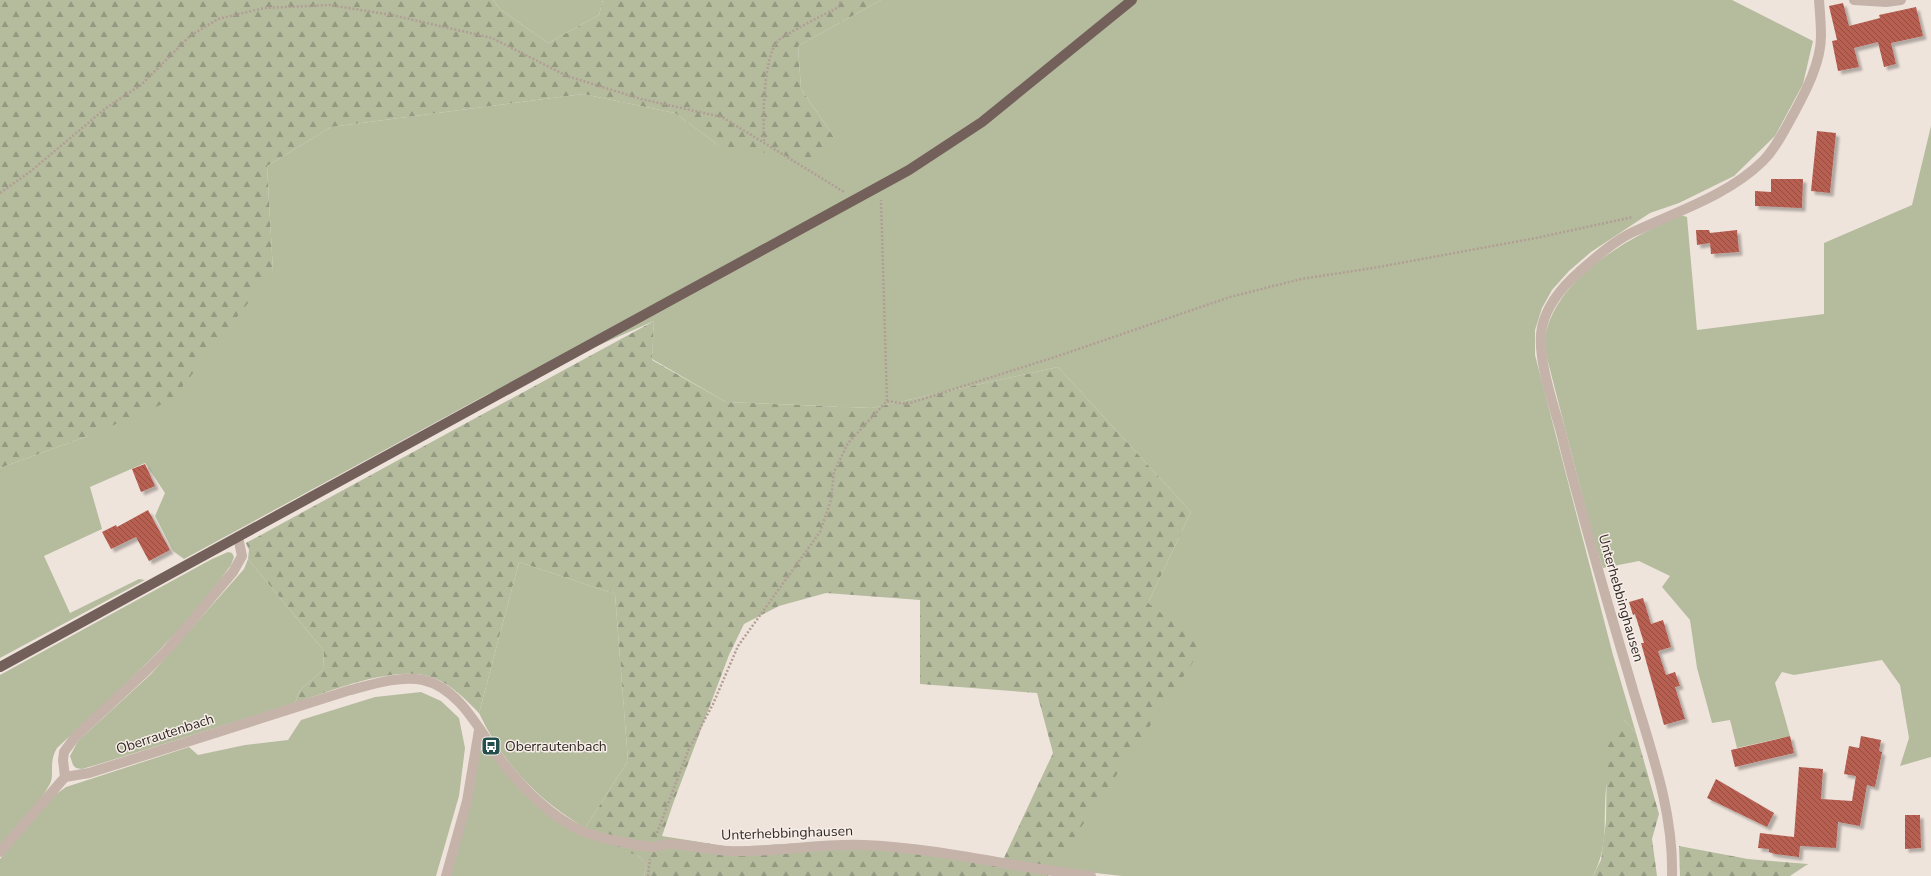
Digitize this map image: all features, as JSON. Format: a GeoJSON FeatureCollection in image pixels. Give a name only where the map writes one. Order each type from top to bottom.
{"type":"FeatureCollection","features":[{"type":"Feature","properties":{"kind":"main road"},"geometry":{"type":"LineString","coordinates":[[0,667],[880,187],[934,155],[982,122],[1132,0]]}},
{"type":"Feature","properties":{"kind":"street"},"geometry":{"type":"LineString","coordinates":[[1653,224],[1698,205],[1738,180],[1765,160],[1779,139],[1801,100],[1816,61],[1821,38],[1819,0]]}},
{"type":"Feature","properties":{"kind":"street"},"geometry":{"type":"LineString","coordinates":[[1854,0],[1886,2],[1901,0]]}},
{"type":"Feature","properties":{"kind":"street","name":"Unterhebbinghausen"},"geometry":{"type":"LineString","coordinates":[[1653,224],[1631,233],[1566,284],[1553,301],[1542,327],[1542,358],[1575,488],[1648,735],[1665,805],[1671,839],[1672,876]]}},
{"type":"Feature","properties":{"kind":"street"},"geometry":{"type":"LineString","coordinates":[[0,852],[65,777],[63,760],[64,752],[75,737],[148,670],[186,629],[233,572],[242,556],[238,538]]}},
{"type":"Feature","properties":{"kind":"street","name":"Oberrautenbach"},"geometry":{"type":"LineString","coordinates":[[65,777],[90,773],[245,722],[354,689],[408,679],[423,680],[439,686],[453,696],[462,704],[479,730]]}},
{"type":"Feature","properties":{"kind":"street"},"geometry":{"type":"LineString","coordinates":[[446,876],[468,801],[479,730]]}},
{"type":"Feature","properties":{"kind":"street","name":"Unterhebbinghausen"},"geometry":{"type":"LineString","coordinates":[[479,730],[508,769],[528,791],[570,824],[591,835],[652,847],[668,844],[730,851],[862,845],[920,849],[1052,872],[1091,876]]}},
{"type":"Feature","properties":{"kind":"path"},"geometry":{"type":"LineString","coordinates":[[764,141],[763,111],[769,62],[778,41],[839,7],[841,0]]}},
{"type":"Feature","properties":{"kind":"path"},"geometry":{"type":"LineString","coordinates":[[0,193],[31,171],[106,108],[141,85],[190,36],[218,19],[264,8],[330,5],[392,15],[492,38],[567,76],[641,99],[722,117],[764,141],[844,192],[852,201]]}},
{"type":"Feature","properties":{"kind":"path"},"geometry":{"type":"LineString","coordinates":[[652,847],[688,751],[713,704],[738,646],[820,532],[831,500],[834,472],[848,442],[887,401],[882,211],[880,187]]}},
{"type":"Feature","properties":{"kind":"path"},"geometry":{"type":"LineString","coordinates":[[887,401],[907,404],[1061,355],[1230,297],[1301,279],[1373,268],[1536,238],[1637,216],[1653,224]]}},
{"type":"Feature","properties":{"kind":"green space"},"geometry":{"type":"Polygon","coordinates":[[[0,0],[493,0],[501,10],[548,43],[599,15],[603,0],[881,0],[798,46],[801,89],[834,137],[815,161],[718,145],[675,113],[583,94],[331,127],[267,166],[273,271],[172,400],[88,436],[0,468],[0,0]]]}},
{"type":"Feature","properties":{"kind":"green space"},"geometry":{"type":"Polygon","coordinates":[[[493,0],[603,0],[599,15],[548,43],[501,10],[493,0]]]}},
{"type":"Feature","properties":{"kind":"green space"},"geometry":{"type":"Polygon","coordinates":[[[881,0],[1732,0],[1813,41],[1803,84],[1775,136],[1734,176],[1679,203],[1650,213],[1591,252],[1569,271],[1552,290],[1542,308],[1535,330],[1535,355],[1613,655],[1636,733],[1624,720],[1607,781],[1603,844],[1598,865],[1593,876],[1122,876],[1051,868],[1148,603],[1191,512],[1058,367],[872,408],[726,402],[652,359],[654,321],[488,394],[184,559],[173,551],[155,516],[165,493],[145,463],[90,487],[102,529],[44,556],[70,613],[139,579],[145,580],[0,658],[0,468],[88,436],[273,271],[267,166],[331,127],[583,94],[675,113],[718,145],[834,137],[801,89],[798,46],[881,0]]]}},
{"type":"Feature","properties":{"kind":"green space"},"geometry":{"type":"Polygon","coordinates":[[[1931,126],[1931,757],[1900,766],[1909,738],[1900,685],[1882,660],[1794,675],[1782,672],[1775,683],[1790,736],[1737,748],[1730,720],[1712,723],[1697,668],[1690,620],[1662,587],[1670,576],[1639,561],[1603,568],[1592,533],[1547,358],[1545,337],[1552,315],[1564,296],[1579,278],[1618,247],[1681,215],[1687,217],[1697,330],[1824,314],[1824,243],[1912,205],[1931,126]]]}},
{"type":"Feature","properties":{"kind":"green space"},"geometry":{"type":"Polygon","coordinates":[[[654,321],[652,360],[726,402],[872,408],[1058,367],[1191,512],[1148,603],[1204,646],[1048,876],[644,876],[646,865],[639,856],[582,836],[585,828],[628,761],[615,594],[519,562],[479,713],[458,693],[441,681],[419,674],[383,676],[364,680],[295,703],[300,690],[323,670],[324,651],[248,559],[249,550],[246,543],[654,321]],[[826,593],[779,606],[744,624],[729,655],[662,836],[731,847],[858,840],[919,845],[1003,860],[1053,753],[1037,693],[920,684],[920,600],[826,593]]]}},
{"type":"Feature","properties":{"kind":"green space"},"geometry":{"type":"Polygon","coordinates":[[[228,552],[232,553],[234,557],[231,565],[192,615],[149,661],[57,748],[54,753],[52,763],[52,776],[50,784],[33,809],[0,847],[0,675],[212,559],[228,552]]]}},
{"type":"Feature","properties":{"kind":"green space"},"geometry":{"type":"Polygon","coordinates":[[[248,559],[324,651],[323,670],[300,690],[295,703],[96,765],[82,769],[76,768],[73,765],[70,756],[78,741],[151,674],[244,569],[248,559]]]}},
{"type":"Feature","properties":{"kind":"green space"},"geometry":{"type":"Polygon","coordinates":[[[519,562],[615,594],[628,761],[585,828],[552,805],[523,779],[499,749],[479,713],[519,562]]]}},
{"type":"Feature","properties":{"kind":"green space"},"geometry":{"type":"Polygon","coordinates":[[[421,692],[441,701],[459,718],[465,748],[459,796],[436,876],[0,876],[0,859],[41,809],[55,795],[66,787],[189,747],[198,755],[245,745],[288,740],[301,720],[375,697],[421,692]]]}},
{"type":"Feature","properties":{"kind":"green space"},"geometry":{"type":"Polygon","coordinates":[[[1624,720],[1636,733],[1659,814],[1652,839],[1657,876],[1593,876],[1601,860],[1606,821],[1607,747],[1624,720]]]}},
{"type":"Feature","properties":{"kind":"green space"},"geometry":{"type":"Polygon","coordinates":[[[482,749],[489,751],[538,806],[639,856],[646,865],[644,876],[450,876],[471,802],[480,751],[482,749]]]}},
{"type":"Feature","properties":{"kind":"green space"},"geometry":{"type":"Polygon","coordinates":[[[1679,846],[1748,859],[1808,864],[1790,876],[1680,876],[1679,846]]]}},
{"type":"Feature","properties":{"kind":"building"},"geometry":{"type":"Polygon","coordinates":[[[1843,3],[1849,26],[1880,18],[1879,15],[1916,7],[1923,36],[1891,43],[1896,64],[1884,67],[1878,42],[1854,48],[1859,67],[1838,71],[1832,41],[1837,40],[1829,6],[1843,3]]]}},
{"type":"Feature","properties":{"kind":"building"},"geometry":{"type":"Polygon","coordinates":[[[1817,131],[1836,133],[1830,193],[1811,191],[1817,131]]]}},
{"type":"Feature","properties":{"kind":"building"},"geometry":{"type":"Polygon","coordinates":[[[1771,179],[1803,179],[1802,208],[1755,206],[1755,191],[1771,192],[1771,179]]]}},
{"type":"Feature","properties":{"kind":"building"},"geometry":{"type":"Polygon","coordinates":[[[1696,230],[1709,230],[1710,233],[1737,230],[1739,252],[1711,254],[1710,243],[1697,245],[1696,230]]]}},
{"type":"Feature","properties":{"kind":"building"},"geometry":{"type":"Polygon","coordinates":[[[145,464],[155,486],[141,492],[132,469],[145,464]]]}},
{"type":"Feature","properties":{"kind":"building"},"geometry":{"type":"Polygon","coordinates":[[[148,510],[170,550],[149,561],[136,537],[111,549],[102,532],[116,525],[117,527],[148,510]]]}},
{"type":"Feature","properties":{"kind":"building"},"geometry":{"type":"Polygon","coordinates":[[[1643,598],[1651,624],[1663,620],[1671,647],[1658,651],[1666,675],[1675,672],[1680,686],[1675,687],[1685,719],[1664,725],[1641,643],[1644,643],[1635,614],[1633,615],[1629,602],[1643,598]]]}},
{"type":"Feature","properties":{"kind":"building"},"geometry":{"type":"Polygon","coordinates":[[[1790,736],[1794,753],[1735,767],[1731,750],[1790,736]]]}},
{"type":"Feature","properties":{"kind":"building"},"geometry":{"type":"Polygon","coordinates":[[[1861,736],[1881,740],[1879,751],[1882,752],[1875,787],[1867,785],[1860,826],[1838,822],[1836,848],[1800,846],[1799,857],[1775,854],[1769,852],[1769,849],[1758,848],[1760,833],[1794,837],[1799,767],[1823,769],[1821,799],[1852,801],[1856,776],[1844,774],[1849,746],[1859,748],[1861,736]]]}},
{"type":"Feature","properties":{"kind":"building"},"geometry":{"type":"Polygon","coordinates":[[[1716,779],[1774,813],[1767,827],[1707,798],[1716,779]]]}},
{"type":"Feature","properties":{"kind":"building"},"geometry":{"type":"Polygon","coordinates":[[[1905,815],[1920,815],[1921,848],[1905,849],[1905,815]]]}},
{"type":"Feature","properties":{"kind":"place","name":"Oberrautenbach"},"geometry":{"type":"Point","coordinates":[491,746]}}]}
